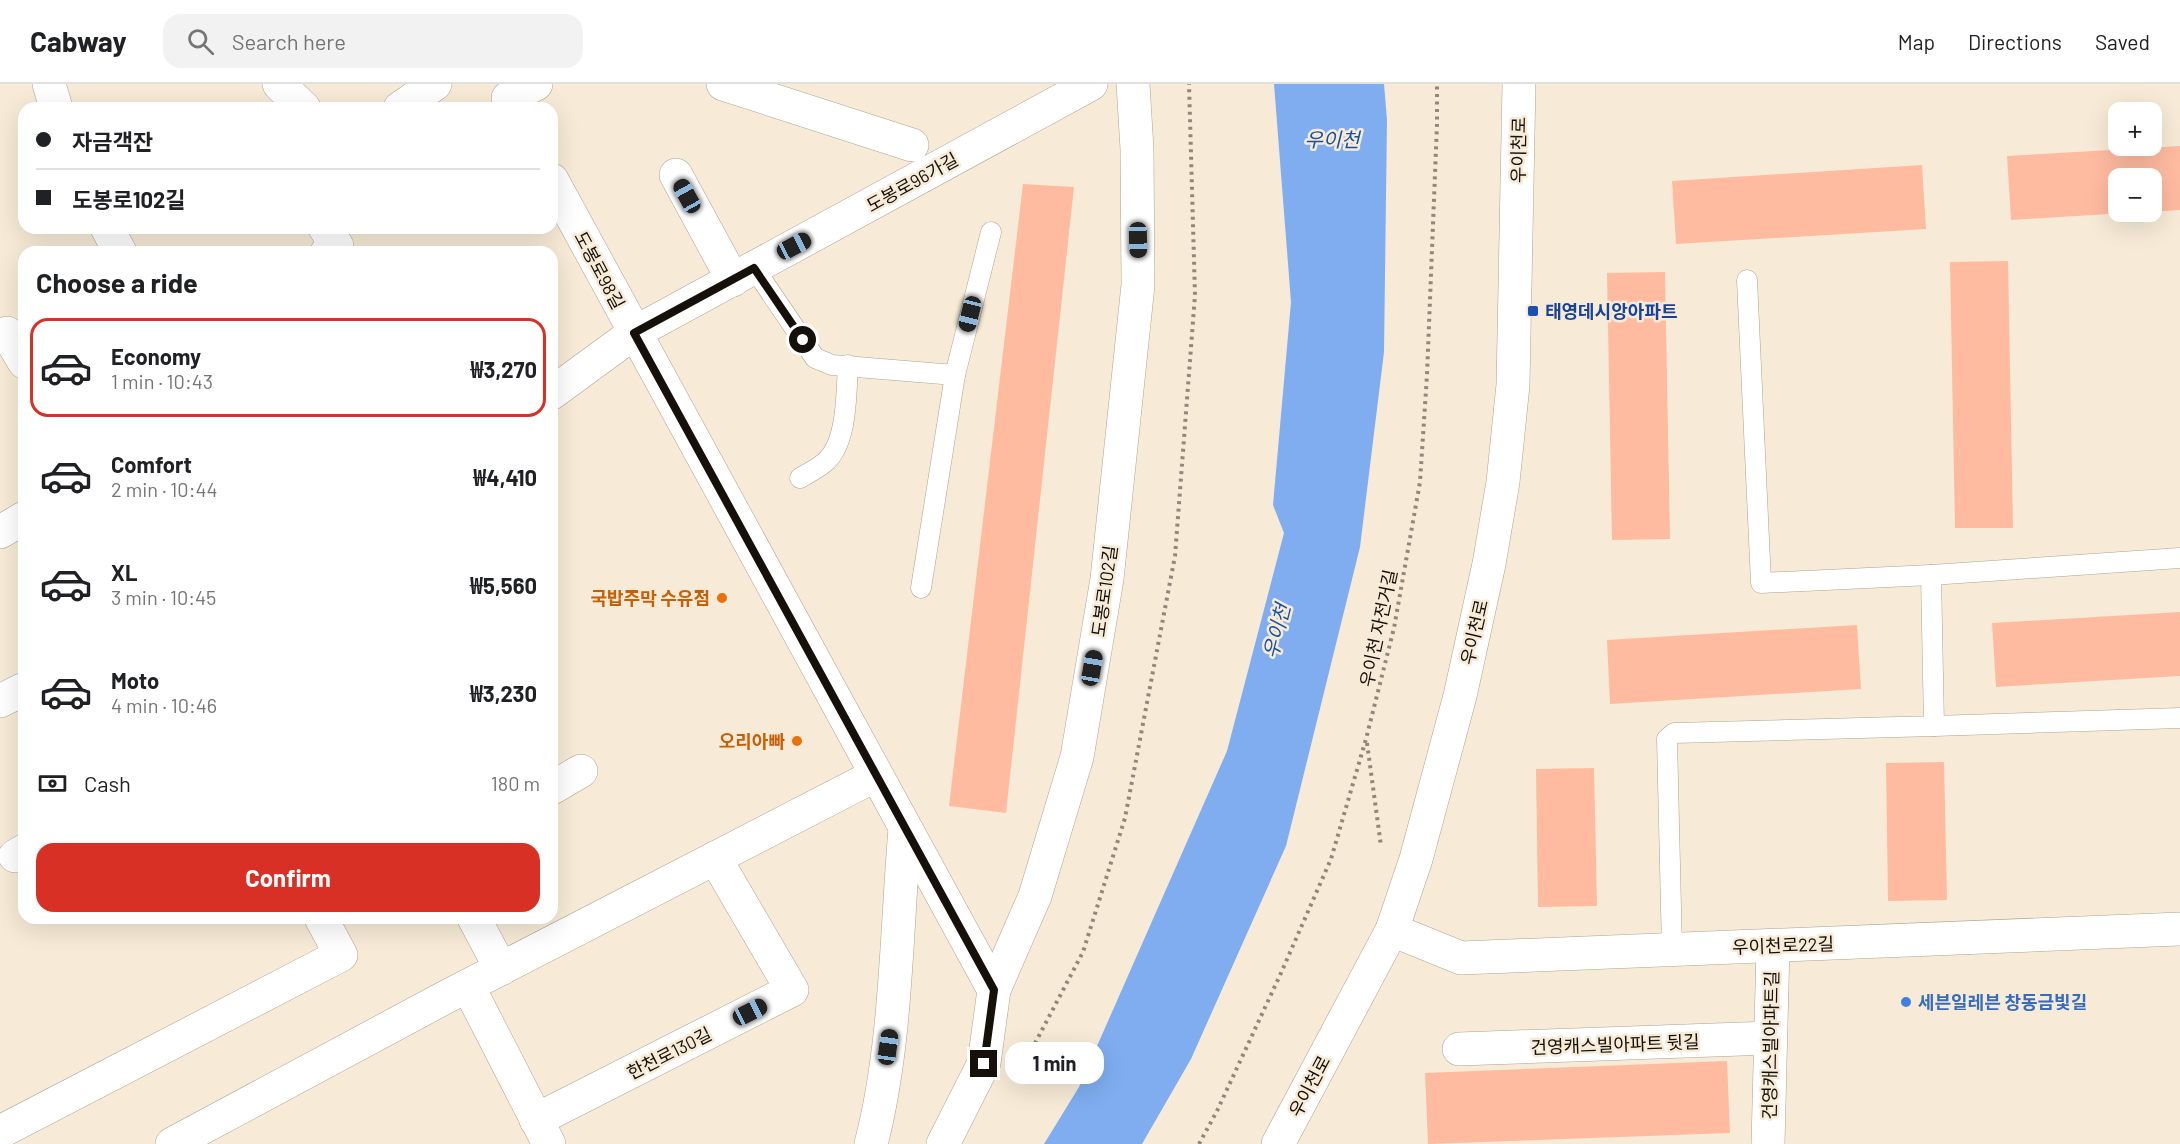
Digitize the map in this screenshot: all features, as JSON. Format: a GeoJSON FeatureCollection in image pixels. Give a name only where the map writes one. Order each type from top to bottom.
{"type":"FeatureCollection","features":[{"type":"Feature","properties":{"kind":"street"},"geometry":{"type":"LineString","coordinates":[[49,84],[54,102]]}},
{"type":"Feature","properties":{"kind":"street"},"geometry":{"type":"LineString","coordinates":[[279,84],[298,102]]}},
{"type":"Feature","properties":{"kind":"street"},"geometry":{"type":"LineString","coordinates":[[409,102],[435,84]]}},
{"type":"Feature","properties":{"kind":"street"},"geometry":{"type":"LineString","coordinates":[[723,84],[912,145]]}},
{"type":"Feature","properties":{"kind":"street","name":"도봉로96가길"},"geometry":{"type":"LineString","coordinates":[[558,389],[634,333],[1091,84]]}},
{"type":"Feature","properties":{"kind":"street","name":"도봉로102길"},"geometry":{"type":"LineString","coordinates":[[943,1144],[984,1064],[994,990],[1035,896],[1077,757],[1107,579],[1138,285],[1137,149],[1133,84]]}},
{"type":"Feature","properties":{"kind":"street","name":"우이천로"},"geometry":{"type":"LineString","coordinates":[[1278,1144],[1392,930],[1416,860],[1460,696],[1489,564],[1503,482],[1513,385],[1519,84]]}},
{"type":"Feature","properties":{"kind":"street"},"geometry":{"type":"LineString","coordinates":[[676,175],[743,274]]}},
{"type":"Feature","properties":{"kind":"street","name":"도봉로98길"},"geometry":{"type":"LineString","coordinates":[[558,191],[994,990]]}},
{"type":"Feature","properties":{"kind":"street"},"geometry":{"type":"LineString","coordinates":[[7,333],[18,352]]}},
{"type":"Feature","properties":{"kind":"street"},"geometry":{"type":"LineString","coordinates":[[0,532],[18,522]]}},
{"type":"Feature","properties":{"kind":"street"},"geometry":{"type":"LineString","coordinates":[[0,701],[18,691]]}},
{"type":"Feature","properties":{"kind":"street"},"geometry":{"type":"LineString","coordinates":[[558,784],[581,771]]}},
{"type":"Feature","properties":{"kind":"street"},"geometry":{"type":"LineString","coordinates":[[172,1144],[468,986],[876,775]]}},
{"type":"Feature","properties":{"kind":"street"},"geometry":{"type":"LineString","coordinates":[[871,1144],[879,1116],[891,1023],[905,829]]}},
{"type":"Feature","properties":{"kind":"street","name":"한천로130길"},"geometry":{"type":"LineString","coordinates":[[468,986],[543,1132],[792,990],[715,858]]}},
{"type":"Feature","properties":{"kind":"street"},"geometry":{"type":"LineString","coordinates":[[0,1132],[341,955],[324,924]]}},
{"type":"Feature","properties":{"kind":"street"},"geometry":{"type":"LineString","coordinates":[[477,924],[501,969]]}},
{"type":"Feature","properties":{"kind":"street","name":"우이천로22길"},"geometry":{"type":"LineString","coordinates":[[1392,930],[1461,958],[2180,929]]}},
{"type":"Feature","properties":{"kind":"street","name":"건영캐스빌아파트길"},"geometry":{"type":"LineString","coordinates":[[1768,1144],[1773,946]]}},
{"type":"Feature","properties":{"kind":"street","name":"건영캐스빌아파트 뒷길"},"geometry":{"type":"LineString","coordinates":[[1459,1049],[1770,1038]]}},
{"type":"Feature","properties":{"kind":"lane"},"geometry":{"type":"LineString","coordinates":[[921,588],[955,375],[991,232]]}},
{"type":"Feature","properties":{"kind":"lane"},"geometry":{"type":"LineString","coordinates":[[743,274],[816,358],[832,365],[955,375]]}},
{"type":"Feature","properties":{"kind":"lane"},"geometry":{"type":"LineString","coordinates":[[1747,280],[1761,583],[1931,575],[2180,558]]}},
{"type":"Feature","properties":{"kind":"lane"},"geometry":{"type":"LineString","coordinates":[[800,478],[826,462],[837,446],[845,415],[848,365]]}},
{"type":"Feature","properties":{"kind":"lane"},"geometry":{"type":"LineString","coordinates":[[1931,575],[1934,726]]}},
{"type":"Feature","properties":{"kind":"lane"},"geometry":{"type":"LineString","coordinates":[[1672,950],[1667,739],[1674,734],[2180,718]]}},
{"type":"Feature","properties":{"kind":"path","name":"우이천 자전거길"},"geometry":{"type":"LineString","coordinates":[[1199,1144],[1217,1112],[1331,859],[1366,739],[1394,628],[1420,482],[1428,351],[1437,84]]}},
{"type":"Feature","properties":{"kind":"path"},"geometry":{"type":"LineString","coordinates":[[1366,739],[1381,846]]}},
{"type":"Feature","properties":{"kind":"water","name":"우이천"},"geometry":{"type":"Polygon","coordinates":[[[1274,84],[1384,84],[1387,120],[1384,352],[1360,547],[1286,846],[1191,1059],[1142,1144],[1044,1144],[1079,1087],[1227,751],[1284,533],[1273,505],[1291,302],[1274,84]]]}},
{"type":"Feature","properties":{"kind":"building"},"geometry":{"type":"Polygon","coordinates":[[[2180,146],[2180,210],[2162,211],[2162,168],[2108,168],[2108,214],[2011,220],[2007,156],[2108,150],[2108,156],[2162,156],[2162,147],[2180,146]]]}},
{"type":"Feature","properties":{"kind":"building"},"geometry":{"type":"Polygon","coordinates":[[[1922,165],[1926,229],[1676,244],[1672,181],[1922,165]]]}},
{"type":"Feature","properties":{"kind":"building"},"geometry":{"type":"Polygon","coordinates":[[[1023,184],[1074,187],[1006,813],[949,806],[1023,184]]]}},
{"type":"Feature","properties":{"kind":"building"},"geometry":{"type":"Polygon","coordinates":[[[2008,261],[2013,528],[1955,528],[1950,262],[2008,261]]]}},
{"type":"Feature","properties":{"kind":"building"},"geometry":{"type":"Polygon","coordinates":[[[1665,272],[1670,539],[1612,540],[1607,273],[1665,272]]]}},
{"type":"Feature","properties":{"kind":"building"},"geometry":{"type":"Polygon","coordinates":[[[2180,612],[2180,676],[1996,687],[1992,623],[2180,612]]]}},
{"type":"Feature","properties":{"kind":"building"},"geometry":{"type":"Polygon","coordinates":[[[1857,625],[1861,689],[1610,704],[1607,640],[1857,625]]]}},
{"type":"Feature","properties":{"kind":"building"},"geometry":{"type":"Polygon","coordinates":[[[1944,762],[1947,900],[1888,901],[1886,763],[1944,762]]]}},
{"type":"Feature","properties":{"kind":"building"},"geometry":{"type":"Polygon","coordinates":[[[1594,768],[1597,906],[1538,907],[1536,769],[1594,768]]]}},
{"type":"Feature","properties":{"kind":"building"},"geometry":{"type":"Polygon","coordinates":[[[1727,1061],[1730,1133],[1428,1144],[1425,1073],[1727,1061]]]}},
{"type":"Feature","properties":{"kind":"place","name":"태영데시앙아파트"},"geometry":{"type":"Point","coordinates":[1533,311]}},
{"type":"Feature","properties":{"kind":"place","name":"국밥주막 수유점"},"geometry":{"type":"Point","coordinates":[722,598]}},
{"type":"Feature","properties":{"kind":"place","name":"오리아빠"},"geometry":{"type":"Point","coordinates":[797,741]}},
{"type":"Feature","properties":{"kind":"place","name":"세븐일레븐 창동금빛길"},"geometry":{"type":"Point","coordinates":[1906,1002]}},
{"type":"Feature","properties":{"kind":"route"},"geometry":{"type":"LineString","coordinates":[[803,340],[754,268],[634,333],[994,990],[984,1064]]}}]}
